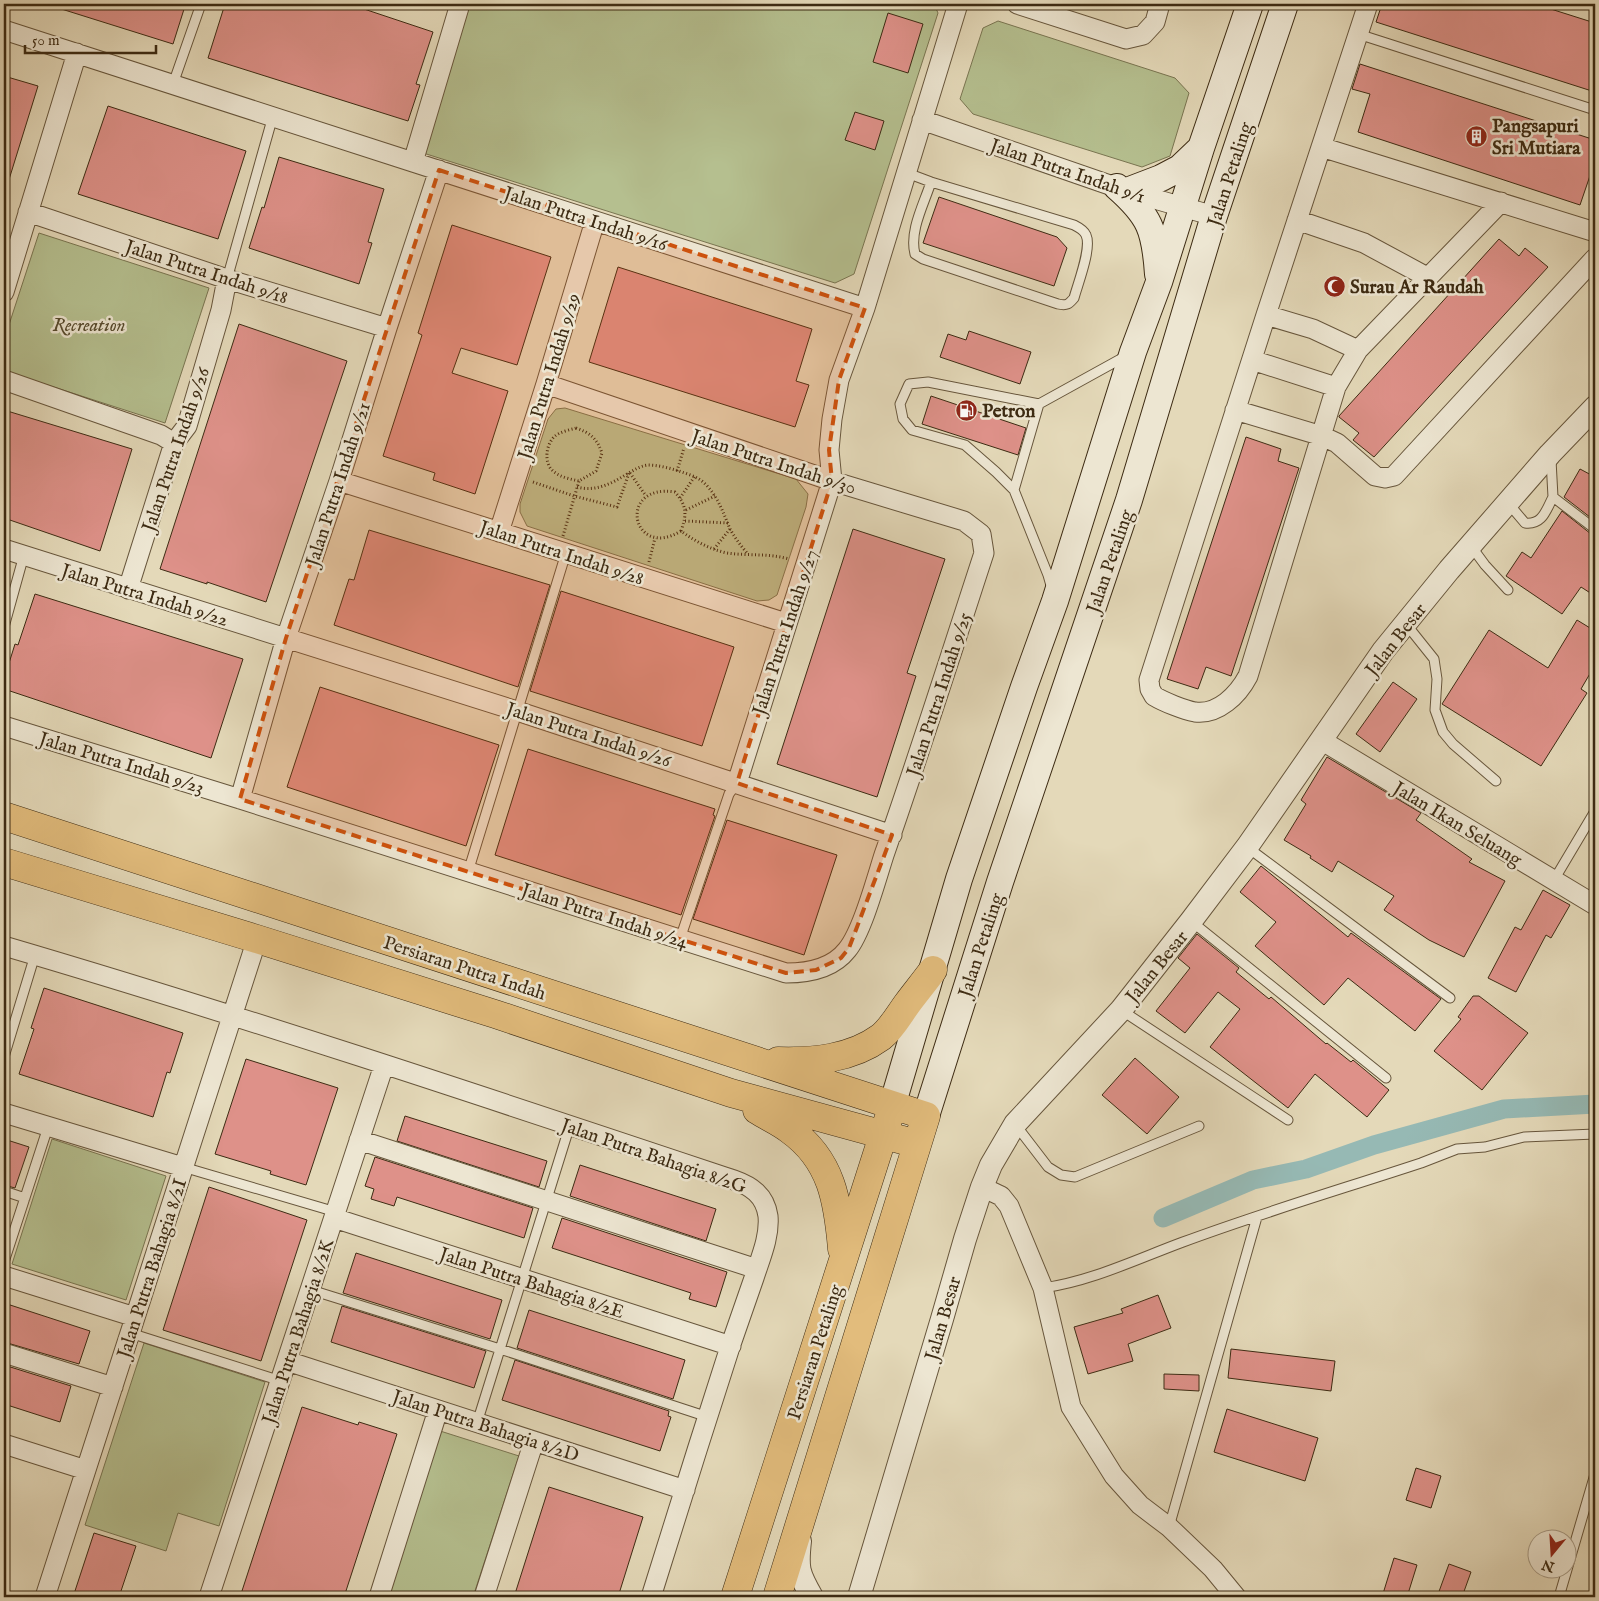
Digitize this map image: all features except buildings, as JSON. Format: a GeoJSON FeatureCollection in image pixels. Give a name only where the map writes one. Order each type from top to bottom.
{"type":"FeatureCollection","features":[{"type":"Feature","properties":{"kind":"main road","name":"Jalan Petaling"},"geometry":{"type":"LineString","coordinates":[[892,1106],[934,970],[959,879],[1055,601],[1133,352],[1159,282],[1201,148],[1250,4]]}},
{"type":"Feature","properties":{"kind":"main road","name":"Jalan Petaling"},"geometry":{"type":"LineString","coordinates":[[926,1116],[1000,882],[1129,500],[1214,216],[1285,4]]}},
{"type":"Feature","properties":{"kind":"main road"},"geometry":{"type":"LineString","coordinates":[[1159,282],[1156,250],[1146,218],[1122,189],[1161,178],[1180,168],[1201,148]]}},
{"type":"Feature","properties":{"kind":"main road","name":"Persiaran Putra Indah"},"geometry":{"type":"LineString","coordinates":[[4,816],[926,1116]]}},
{"type":"Feature","properties":{"kind":"main road"},"geometry":{"type":"LineString","coordinates":[[88,888],[67,874],[30,858],[27,853],[27,845],[32,840],[43,838],[81,847],[112,851]]}},
{"type":"Feature","properties":{"kind":"main road","name":"Persiaran Putra Indah"},"geometry":{"type":"LineString","coordinates":[[4,862],[495,1014],[731,1093],[917,1144]]}},
{"type":"Feature","properties":{"kind":"main road"},"geometry":{"type":"LineString","coordinates":[[742,1056],[778,1061],[810,1061],[830,1058],[857,1050],[882,1036],[934,970]]}},
{"type":"Feature","properties":{"kind":"main road"},"geometry":{"type":"LineString","coordinates":[[731,1093],[789,1129],[806,1142],[819,1158],[835,1196],[840,1220],[843,1261]]}},
{"type":"Feature","properties":{"kind":"main road","name":"Persiaran Petaling"},"geometry":{"type":"LineString","coordinates":[[736,1597],[892,1106]]}},
{"type":"Feature","properties":{"kind":"main road","name":"Persiaran Petaling"},"geometry":{"type":"LineString","coordinates":[[777,1597],[926,1116]]}},
{"type":"Feature","properties":{"kind":"street"},"geometry":{"type":"LineString","coordinates":[[413,162],[460,4]]}},
{"type":"Feature","properties":{"kind":"street"},"geometry":{"type":"LineString","coordinates":[[832,480],[829,450],[832,419],[840,380],[865,308],[958,4]]}},
{"type":"Feature","properties":{"kind":"street"},"geometry":{"type":"LineString","coordinates":[[1017,4],[1126,39],[1143,35],[1155,22],[1160,4]]}},
{"type":"Feature","properties":{"kind":"street"},"geometry":{"type":"LineString","coordinates":[[1368,4],[1149,680],[1150,689],[1154,696],[1195,712],[1207,711],[1232,700],[1241,689],[1248,676],[1336,387],[1358,350],[1501,202]]}},
{"type":"Feature","properties":{"kind":"street","name":"Jalan Putra Indah 9/16"},"geometry":{"type":"LineString","coordinates":[[4,30],[865,308]]}},
{"type":"Feature","properties":{"kind":"street"},"geometry":{"type":"LineString","coordinates":[[4,292],[77,53]]}},
{"type":"Feature","properties":{"kind":"street","name":"Jalan Putra Indah 9/1"},"geometry":{"type":"LineString","coordinates":[[922,120],[1122,189],[1214,216]]}},
{"type":"Feature","properties":{"kind":"street"},"geometry":{"type":"LineString","coordinates":[[1321,147],[1595,232]]}},
{"type":"Feature","properties":{"kind":"street","name":"Jalan Putra Indah 9/21"},"geometry":{"type":"LineString","coordinates":[[240,799],[286,638],[439,170]]}},
{"type":"Feature","properties":{"kind":"street","name":"Jalan Putra Indah 9/18"},"geometry":{"type":"LineString","coordinates":[[28,212],[227,280],[386,328]]}},
{"type":"Feature","properties":{"kind":"street"},"geometry":{"type":"LineString","coordinates":[[1297,220],[1364,243],[1427,277]]}},
{"type":"Feature","properties":{"kind":"street","name":"Jalan Putra Indah 9/29"},"geometry":{"type":"LineString","coordinates":[[500,532],[595,221]]}},
{"type":"Feature","properties":{"kind":"street"},"geometry":{"type":"LineString","coordinates":[[1235,410],[1322,436],[1337,443],[1375,476],[1384,478],[1394,476],[1595,258]]}},
{"type":"Feature","properties":{"kind":"street","name":"Jalan Putra Indah 9/26"},"geometry":{"type":"LineString","coordinates":[[128,589],[174,443],[187,426],[221,310],[227,280]]}},
{"type":"Feature","properties":{"kind":"street"},"geometry":{"type":"LineString","coordinates":[[1266,314],[1313,329],[1358,350]]}},
{"type":"Feature","properties":{"kind":"street"},"geometry":{"type":"LineString","coordinates":[[1252,360],[1336,387]]}},
{"type":"Feature","properties":{"kind":"street"},"geometry":{"type":"LineString","coordinates":[[4,380],[161,435],[174,443]]}},
{"type":"Feature","properties":{"kind":"street","name":"Jalan Putra Indah 9/30"},"geometry":{"type":"LineString","coordinates":[[546,384],[832,480],[964,521],[981,534],[984,553]]}},
{"type":"Feature","properties":{"kind":"street","name":"Jalan Besar"},"geometry":{"type":"LineString","coordinates":[[859,1597],[937,1338],[964,1239],[991,1165],[1015,1124],[1121,1010],[1191,921],[1247,847],[1383,651],[1470,546],[1550,454],[1595,407]]}},
{"type":"Feature","properties":{"kind":"street","name":"Jalan Putra Indah 9/27"},"geometry":{"type":"LineString","coordinates":[[737,783],[832,480]]}},
{"type":"Feature","properties":{"kind":"street","name":"Jalan Putra Indah 9/28"},"geometry":{"type":"LineString","coordinates":[[338,481],[500,532],[564,545],[786,623]]}},
{"type":"Feature","properties":{"kind":"street","name":"Jalan Putra Indah 9/22"},"geometry":{"type":"LineString","coordinates":[[4,549],[286,638]]}},
{"type":"Feature","properties":{"kind":"street","name":"Jalan Putra Indah 9/25"},"geometry":{"type":"LineString","coordinates":[[892,835],[984,553]]}},
{"type":"Feature","properties":{"kind":"street","name":"Jalan Putra Indah 9/26"},"geometry":{"type":"LineString","coordinates":[[286,638],[517,711],[892,835]]}},
{"type":"Feature","properties":{"kind":"street","name":"Jalan Putra Indah 9/23"},"geometry":{"type":"LineString","coordinates":[[4,726],[240,799]]}},
{"type":"Feature","properties":{"kind":"street","name":"Jalan Ikan Seluang"},"geometry":{"type":"LineString","coordinates":[[1321,740],[1595,905]]}},
{"type":"Feature","properties":{"kind":"street","name":"Jalan Putra Indah 9/24"},"geometry":{"type":"LineString","coordinates":[[240,799],[786,973],[816,970],[840,958],[849,948],[859,928],[892,835]]}},
{"type":"Feature","properties":{"kind":"street","name":"Jalan Putra Bahagia 8/2I"},"geometry":{"type":"LineString","coordinates":[[45,1597],[257,939]]}},
{"type":"Feature","properties":{"kind":"street","name":"Jalan Putra Bahagia 8/2G"},"geometry":{"type":"LineString","coordinates":[[4,946],[231,1016],[570,1125],[748,1185],[757,1192],[764,1202],[768,1215],[768,1230],[651,1597]]}},
{"type":"Feature","properties":{"kind":"street","name":"Jalan Putra Bahagia 8/2K"},"geometry":{"type":"LineString","coordinates":[[209,1597],[384,1065]]}},
{"type":"Feature","properties":{"kind":"street"},"geometry":{"type":"LineString","coordinates":[[4,1113],[183,1167]]}},
{"type":"Feature","properties":{"kind":"street"},"geometry":{"type":"LineString","coordinates":[[359,1140],[757,1269]]}},
{"type":"Feature","properties":{"kind":"street"},"geometry":{"type":"LineString","coordinates":[[982,1188],[1001,1196],[1009,1206],[1043,1288],[1071,1407],[1114,1476],[1140,1505],[1170,1527],[1214,1570],[1236,1597]]}},
{"type":"Feature","properties":{"kind":"street","name":"Jalan Putra Bahagia 8/2E"},"geometry":{"type":"LineString","coordinates":[[335,1215],[522,1279],[731,1346]]}},
{"type":"Feature","properties":{"kind":"street"},"geometry":{"type":"LineString","coordinates":[[4,1276],[133,1325]]}},
{"type":"Feature","properties":{"kind":"street"},"geometry":{"type":"LineString","coordinates":[[4,1353],[112,1387]]}},
{"type":"Feature","properties":{"kind":"street","name":"Jalan Putra Bahagia 8/2D"},"geometry":{"type":"LineString","coordinates":[[287,1361],[685,1490]]}},
{"type":"Feature","properties":{"kind":"street"},"geometry":{"type":"LineString","coordinates":[[378,1597],[438,1410]]}},
{"type":"Feature","properties":{"kind":"street"},"geometry":{"type":"LineString","coordinates":[[484,1597],[534,1441]]}},
{"type":"Feature","properties":{"kind":"street"},"geometry":{"type":"LineString","coordinates":[[4,1444],[86,1470]]}},
{"type":"Feature","properties":{"kind":"street"},"geometry":{"type":"LineString","coordinates":[[804,1513],[798,1563],[802,1580],[812,1597]]}},
{"type":"Feature","properties":{"kind":"lane"},"geometry":{"type":"LineString","coordinates":[[173,84],[201,4]]}},
{"type":"Feature","properties":{"kind":"lane"},"geometry":{"type":"LineString","coordinates":[[1358,34],[1595,110]]}},
{"type":"Feature","properties":{"kind":"lane"},"geometry":{"type":"LineString","coordinates":[[227,280],[273,116]]}},
{"type":"Feature","properties":{"kind":"lane"},"geometry":{"type":"LineString","coordinates":[[907,173],[1074,225],[1082,230],[1087,241],[1087,250],[1074,298],[1070,303],[1065,306],[1058,304],[923,259],[915,254],[914,234],[931,182]]}},
{"type":"Feature","properties":{"kind":"lane"},"geometry":{"type":"LineString","coordinates":[[1055,601],[1048,575],[1014,490],[965,445],[912,430],[903,419],[900,404],[909,384],[928,382],[1040,404],[1133,352]]}},
{"type":"Feature","properties":{"kind":"lane"},"geometry":{"type":"LineString","coordinates":[[1014,490],[1040,404]]}},
{"type":"Feature","properties":{"kind":"lane"},"geometry":{"type":"LineString","coordinates":[[1508,503],[1525,523],[1533,524],[1540,520],[1553,496],[1550,454]]}},
{"type":"Feature","properties":{"kind":"lane"},"geometry":{"type":"LineString","coordinates":[[1553,496],[1595,529]]}},
{"type":"Feature","properties":{"kind":"lane"},"geometry":{"type":"LineString","coordinates":[[468,872],[517,711],[564,545]]}},
{"type":"Feature","properties":{"kind":"lane"},"geometry":{"type":"LineString","coordinates":[[1470,546],[1484,565],[1508,590]]}},
{"type":"Feature","properties":{"kind":"lane"},"geometry":{"type":"LineString","coordinates":[[4,627],[24,555]]}},
{"type":"Feature","properties":{"kind":"lane"},"geometry":{"type":"LineString","coordinates":[[1406,623],[1434,660],[1437,678],[1435,710],[1443,732],[1453,744],[1496,781]]}},
{"type":"Feature","properties":{"kind":"lane"},"geometry":{"type":"LineString","coordinates":[[680,939],[729,794],[737,783]]}},
{"type":"Feature","properties":{"kind":"lane"},"geometry":{"type":"LineString","coordinates":[[1554,880],[1595,811]]}},
{"type":"Feature","properties":{"kind":"lane"},"geometry":{"type":"LineString","coordinates":[[1247,847],[1450,998]]}},
{"type":"Feature","properties":{"kind":"lane"},"geometry":{"type":"LineString","coordinates":[[1191,921],[1386,1078]]}},
{"type":"Feature","properties":{"kind":"lane"},"geometry":{"type":"LineString","coordinates":[[4,1057],[34,955]]}},
{"type":"Feature","properties":{"kind":"lane"},"geometry":{"type":"LineString","coordinates":[[1121,1010],[1288,1120]]}},
{"type":"Feature","properties":{"kind":"lane"},"geometry":{"type":"LineString","coordinates":[[1015,1124],[1048,1167],[1061,1175],[1075,1178],[1199,1126]]}},
{"type":"Feature","properties":{"kind":"lane"},"geometry":{"type":"LineString","coordinates":[[477,1423],[570,1125]]}},
{"type":"Feature","properties":{"kind":"lane"},"geometry":{"type":"LineString","coordinates":[[4,1262],[48,1127]]}},
{"type":"Feature","properties":{"kind":"lane"},"geometry":{"type":"LineString","coordinates":[[1043,1288],[1064,1285],[1123,1266],[1183,1242],[1421,1163],[1457,1149],[1485,1147],[1524,1137],[1595,1134]]}},
{"type":"Feature","properties":{"kind":"lane"},"geometry":{"type":"LineString","coordinates":[[183,1167],[335,1215]]}},
{"type":"Feature","properties":{"kind":"lane"},"geometry":{"type":"LineString","coordinates":[[4,1191],[25,1198]]}},
{"type":"Feature","properties":{"kind":"lane"},"geometry":{"type":"LineString","coordinates":[[1170,1527],[1257,1217]]}},
{"type":"Feature","properties":{"kind":"lane"},"geometry":{"type":"LineString","coordinates":[[311,1290],[708,1417]]}},
{"type":"Feature","properties":{"kind":"lane"},"geometry":{"type":"LineString","coordinates":[[133,1325],[281,1380]]}},
{"type":"Feature","properties":{"kind":"lane"},"geometry":{"type":"LineString","coordinates":[[1559,1597],[1595,1474]]}},
{"type":"Feature","properties":{"kind":"path"},"geometry":{"type":"LineString","coordinates":[[564,545],[579,481],[596,471],[602,454],[594,436],[576,428],[555,436],[547,453],[547,462],[551,470],[561,476],[579,481]]}},
{"type":"Feature","properties":{"kind":"path"},"geometry":{"type":"LineString","coordinates":[[677,471],[686,445]]}},
{"type":"Feature","properties":{"kind":"path"},"geometry":{"type":"LineString","coordinates":[[577,487],[587,490],[595,489],[617,480],[637,468],[648,465],[667,468],[694,476],[704,482],[715,496],[730,529],[738,543],[748,554]]}},
{"type":"Feature","properties":{"kind":"path"},"geometry":{"type":"LineString","coordinates":[[630,473],[646,496]]}},
{"type":"Feature","properties":{"kind":"path"},"geometry":{"type":"LineString","coordinates":[[528,480],[574,496],[617,507],[630,473]]}},
{"type":"Feature","properties":{"kind":"path"},"geometry":{"type":"LineString","coordinates":[[680,498],[694,476]]}},
{"type":"Feature","properties":{"kind":"path"},"geometry":{"type":"LineString","coordinates":[[666,490],[674,492],[680,498],[686,510],[681,531],[671,537],[662,539],[645,534],[637,517],[638,509],[646,496],[654,492],[666,490]]}},
{"type":"Feature","properties":{"kind":"path"},"geometry":{"type":"LineString","coordinates":[[686,510],[715,496]]}},
{"type":"Feature","properties":{"kind":"path"},"geometry":{"type":"LineString","coordinates":[[684,521],[728,523]]}},
{"type":"Feature","properties":{"kind":"path"},"geometry":{"type":"LineString","coordinates":[[714,549],[730,529]]}},
{"type":"Feature","properties":{"kind":"path"},"geometry":{"type":"LineString","coordinates":[[681,531],[697,543],[727,553],[774,555],[789,559]]}},
{"type":"Feature","properties":{"kind":"path"},"geometry":{"type":"LineString","coordinates":[[648,565],[655,538]]}},
{"type":"Feature","properties":{"kind":"highlighted area"},"geometry":{"type":"Polygon","coordinates":[[[439,170],[865,308],[839,380],[829,450],[832,481],[737,783],[892,835],[849,948],[841,958],[816,970],[786,973],[240,799],[286,638],[439,170]]]}},
{"type":"Feature","properties":{"kind":"green space"},"geometry":{"type":"Polygon","coordinates":[[[469,4],[934,4],[938,13],[854,274],[835,283],[420,152],[469,4]]]}},
{"type":"Feature","properties":{"kind":"green space"},"geometry":{"type":"Polygon","coordinates":[[[998,21],[1175,78],[1189,93],[1170,156],[1142,167],[973,114],[960,99],[983,28],[998,21]]]}},
{"type":"Feature","properties":{"kind":"green space","name":"Recreation"},"geometry":{"type":"Polygon","coordinates":[[[39,233],[209,288],[165,423],[4,371],[4,340],[39,233]]]}},
{"type":"Feature","properties":{"kind":"green space"},"geometry":{"type":"Polygon","coordinates":[[[565,408],[796,479],[808,494],[806,507],[777,595],[769,600],[757,601],[527,526],[520,512],[520,504],[548,419],[556,409],[565,408]]]}},
{"type":"Feature","properties":{"kind":"green space"},"geometry":{"type":"Polygon","coordinates":[[[52,1139],[166,1176],[126,1300],[12,1264],[52,1139]]]}},
{"type":"Feature","properties":{"kind":"green space"},"geometry":{"type":"Polygon","coordinates":[[[144,1343],[265,1382],[219,1526],[178,1513],[166,1551],[85,1525],[144,1343]]]}},
{"type":"Feature","properties":{"kind":"green space"},"geometry":{"type":"Polygon","coordinates":[[[437,1430],[519,1456],[473,1597],[384,1597],[437,1430]]]}},
{"type":"Feature","properties":{"kind":"waterway"},"geometry":{"type":"LineString","coordinates":[[1163,1218],[1253,1180],[1306,1169],[1374,1145],[1504,1109],[1595,1104]]}},
{"type":"Feature","properties":{"kind":"place","name":"Pangsapuri Sri Mutiara"},"geometry":{"type":"Point","coordinates":[1476,136]}},
{"type":"Feature","properties":{"kind":"place","name":"Surau Ar Raudah"},"geometry":{"type":"Point","coordinates":[1334,286]}},
{"type":"Feature","properties":{"kind":"place","name":"Petron"},"geometry":{"type":"Point","coordinates":[966,410]}}]}
